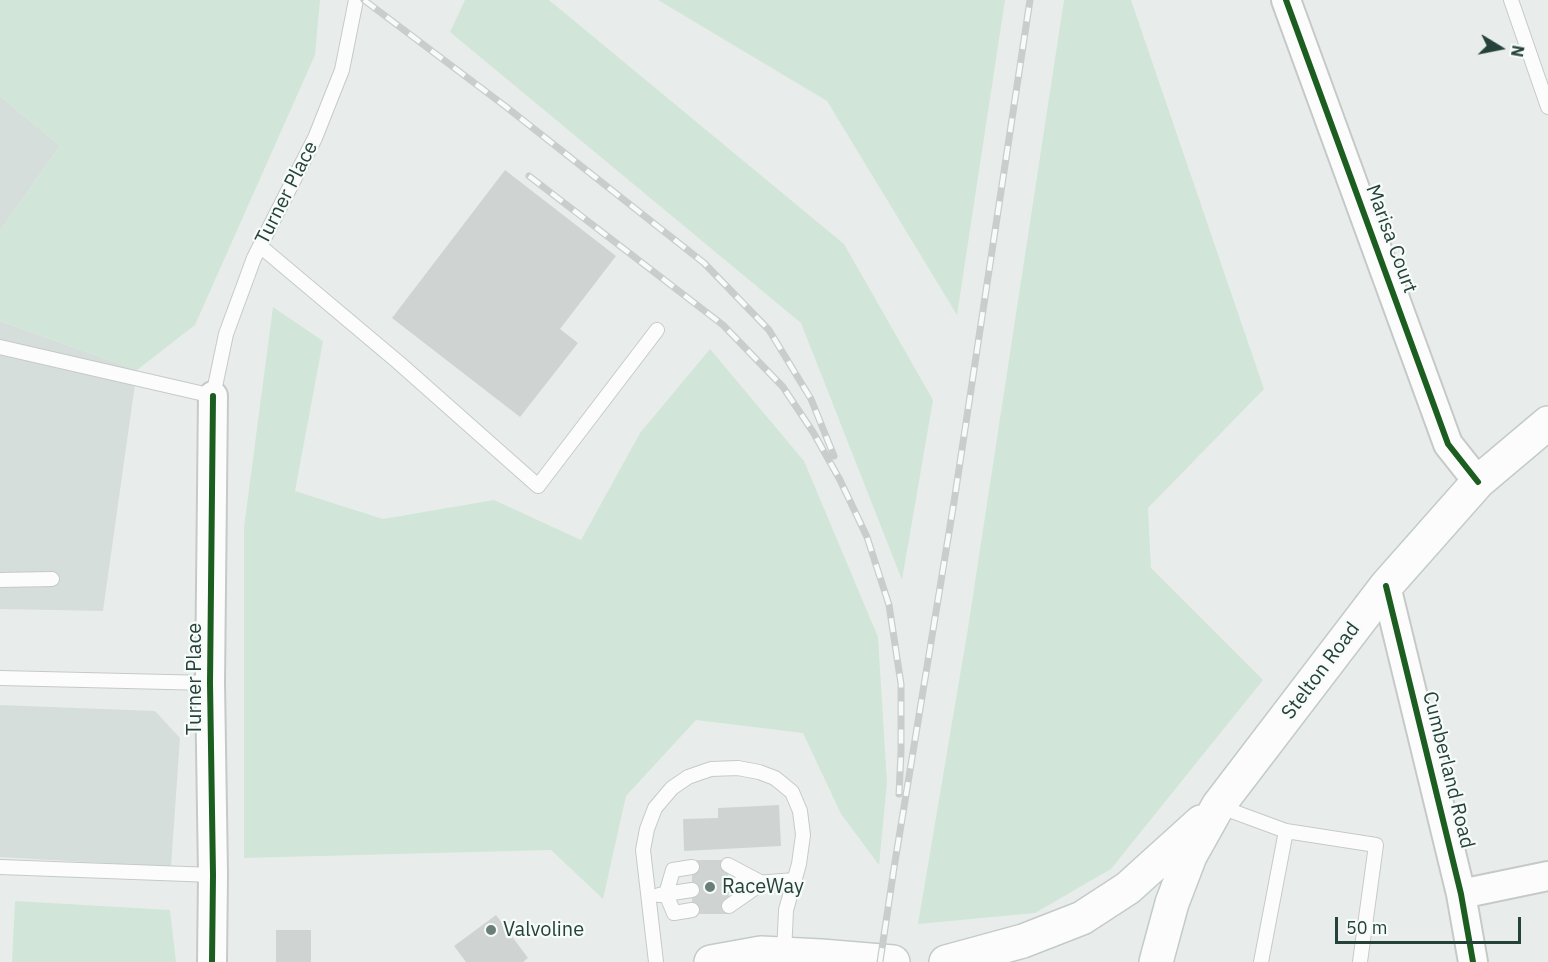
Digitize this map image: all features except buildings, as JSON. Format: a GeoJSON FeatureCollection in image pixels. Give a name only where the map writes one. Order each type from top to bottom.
{"type":"FeatureCollection","features":[{"type":"Feature","properties":{"kind":"main road","name":"Stelton Road"},"geometry":{"type":"LineString","coordinates":[[1156,962],[1172,903],[1190,856],[1218,806],[1386,586],[1478,482],[1548,423]]}},
{"type":"Feature","properties":{"kind":"main road"},"geometry":{"type":"LineString","coordinates":[[946,962],[1023,941],[1082,918],[1128,888],[1218,806]]}},
{"type":"Feature","properties":{"kind":"main road"},"geometry":{"type":"LineString","coordinates":[[711,962],[761,953],[893,962]]}},
{"type":"Feature","properties":{"kind":"street","name":"Marisa Court"},"geometry":{"type":"LineString","coordinates":[[1286,0],[1448,444],[1478,482]]}},
{"type":"Feature","properties":{"kind":"street","name":"Turner Place"},"geometry":{"type":"LineString","coordinates":[[212,962],[210,682],[213,396]]}},
{"type":"Feature","properties":{"kind":"street","name":"Cumberland Road"},"geometry":{"type":"LineString","coordinates":[[1386,586],[1461,894],[1473,962]]}},
{"type":"Feature","properties":{"kind":"street"},"geometry":{"type":"LineString","coordinates":[[1461,894],[1548,876]]}},
{"type":"Feature","properties":{"kind":"lane","name":"Turner Place"},"geometry":{"type":"LineString","coordinates":[[213,396],[226,334],[254,258],[315,138],[342,70],[357,0]]}},
{"type":"Feature","properties":{"kind":"lane"},"geometry":{"type":"LineString","coordinates":[[1510,0],[1548,106]]}},
{"type":"Feature","properties":{"kind":"lane"},"geometry":{"type":"LineString","coordinates":[[260,246],[398,362],[538,486],[657,330]]}},
{"type":"Feature","properties":{"kind":"lane"},"geometry":{"type":"LineString","coordinates":[[0,347],[213,396]]}},
{"type":"Feature","properties":{"kind":"lane"},"geometry":{"type":"LineString","coordinates":[[0,580],[52,579]]}},
{"type":"Feature","properties":{"kind":"lane"},"geometry":{"type":"LineString","coordinates":[[0,678],[210,682]]}},
{"type":"Feature","properties":{"kind":"lane"},"geometry":{"type":"LineString","coordinates":[[656,962],[643,850],[647,829],[655,808],[672,788],[688,777],[711,769],[738,768],[775,778],[792,792],[800,811],[803,835],[800,864],[786,910],[784,954]]}},
{"type":"Feature","properties":{"kind":"lane"},"geometry":{"type":"LineString","coordinates":[[1218,806],[1286,831],[1376,845],[1360,962]]}},
{"type":"Feature","properties":{"kind":"lane"},"geometry":{"type":"LineString","coordinates":[[1262,962],[1286,831]]}},
{"type":"Feature","properties":{"kind":"lane"},"geometry":{"type":"LineString","coordinates":[[728,865],[762,883]]}},
{"type":"Feature","properties":{"kind":"lane"},"geometry":{"type":"LineString","coordinates":[[0,867],[213,875]]}},
{"type":"Feature","properties":{"kind":"lane"},"geometry":{"type":"LineString","coordinates":[[692,867],[673,870],[666,894],[674,913],[692,910]]}},
{"type":"Feature","properties":{"kind":"lane"},"geometry":{"type":"LineString","coordinates":[[729,885],[795,880]]}},
{"type":"Feature","properties":{"kind":"lane"},"geometry":{"type":"LineString","coordinates":[[729,906],[762,883]]}},
{"type":"Feature","properties":{"kind":"lane"},"geometry":{"type":"LineString","coordinates":[[648,897],[692,890]]}},
{"type":"Feature","properties":{"kind":"shaded area"},"geometry":{"type":"Polygon","coordinates":[[[0,96],[60,146],[0,231],[0,96]]]}},
{"type":"Feature","properties":{"kind":"shaded area"},"geometry":{"type":"Polygon","coordinates":[[[0,321],[137,370],[103,611],[0,609],[0,321]]]}},
{"type":"Feature","properties":{"kind":"shaded area"},"geometry":{"type":"Polygon","coordinates":[[[0,705],[155,711],[180,738],[171,867],[0,857],[0,705]]]}},
{"type":"Feature","properties":{"kind":"green space"},"geometry":{"type":"Polygon","coordinates":[[[0,0],[320,0],[315,55],[195,325],[137,370],[0,321],[0,231],[60,146],[0,96],[0,0]]]}},
{"type":"Feature","properties":{"kind":"green space"},"geometry":{"type":"Polygon","coordinates":[[[465,0],[549,0],[844,244],[933,400],[902,580],[801,323],[450,32],[465,0]]]}},
{"type":"Feature","properties":{"kind":"green space"},"geometry":{"type":"Polygon","coordinates":[[[658,0],[1005,0],[957,315],[827,101],[658,0]]]}},
{"type":"Feature","properties":{"kind":"green space"},"geometry":{"type":"Polygon","coordinates":[[[1064,0],[1131,0],[1264,389],[1148,508],[1151,568],[1263,680],[1111,869],[1035,913],[918,924],[968,628],[1064,0]]]}},
{"type":"Feature","properties":{"kind":"green space"},"geometry":{"type":"Polygon","coordinates":[[[273,307],[323,341],[295,491],[383,519],[494,500],[581,540],[640,433],[710,349],[804,461],[878,637],[887,783],[879,865],[841,814],[803,733],[696,720],[626,796],[603,899],[551,850],[244,858],[244,527],[273,307]]]}},
{"type":"Feature","properties":{"kind":"green space"},"geometry":{"type":"Polygon","coordinates":[[[15,901],[170,910],[176,962],[12,962],[15,901]]]}},
{"type":"Feature","properties":{"kind":"railway"},"geometry":{"type":"LineString","coordinates":[[364,0],[505,106],[704,263],[769,330],[811,399],[834,456]]}},
{"type":"Feature","properties":{"kind":"railway"},"geometry":{"type":"LineString","coordinates":[[880,962],[954,502],[1030,0]]}},
{"type":"Feature","properties":{"kind":"railway"},"geometry":{"type":"LineString","coordinates":[[529,176],[723,325],[783,387],[813,432],[840,480],[867,537],[889,605],[901,684],[899,794]]}},
{"type":"Feature","properties":{"kind":"cycle path"},"geometry":{"type":"LineString","coordinates":[[1286,0],[1448,444],[1478,482]]}},
{"type":"Feature","properties":{"kind":"cycle path"},"geometry":{"type":"LineString","coordinates":[[212,962],[210,683],[213,396]]}},
{"type":"Feature","properties":{"kind":"cycle path"},"geometry":{"type":"LineString","coordinates":[[1386,586],[1461,894],[1473,962]]}},
{"type":"Feature","properties":{"kind":"place","name":"RaceWay"},"geometry":{"type":"Point","coordinates":[710,887]}},
{"type":"Feature","properties":{"kind":"place","name":"Valvoline"},"geometry":{"type":"Point","coordinates":[491,930]}}]}
